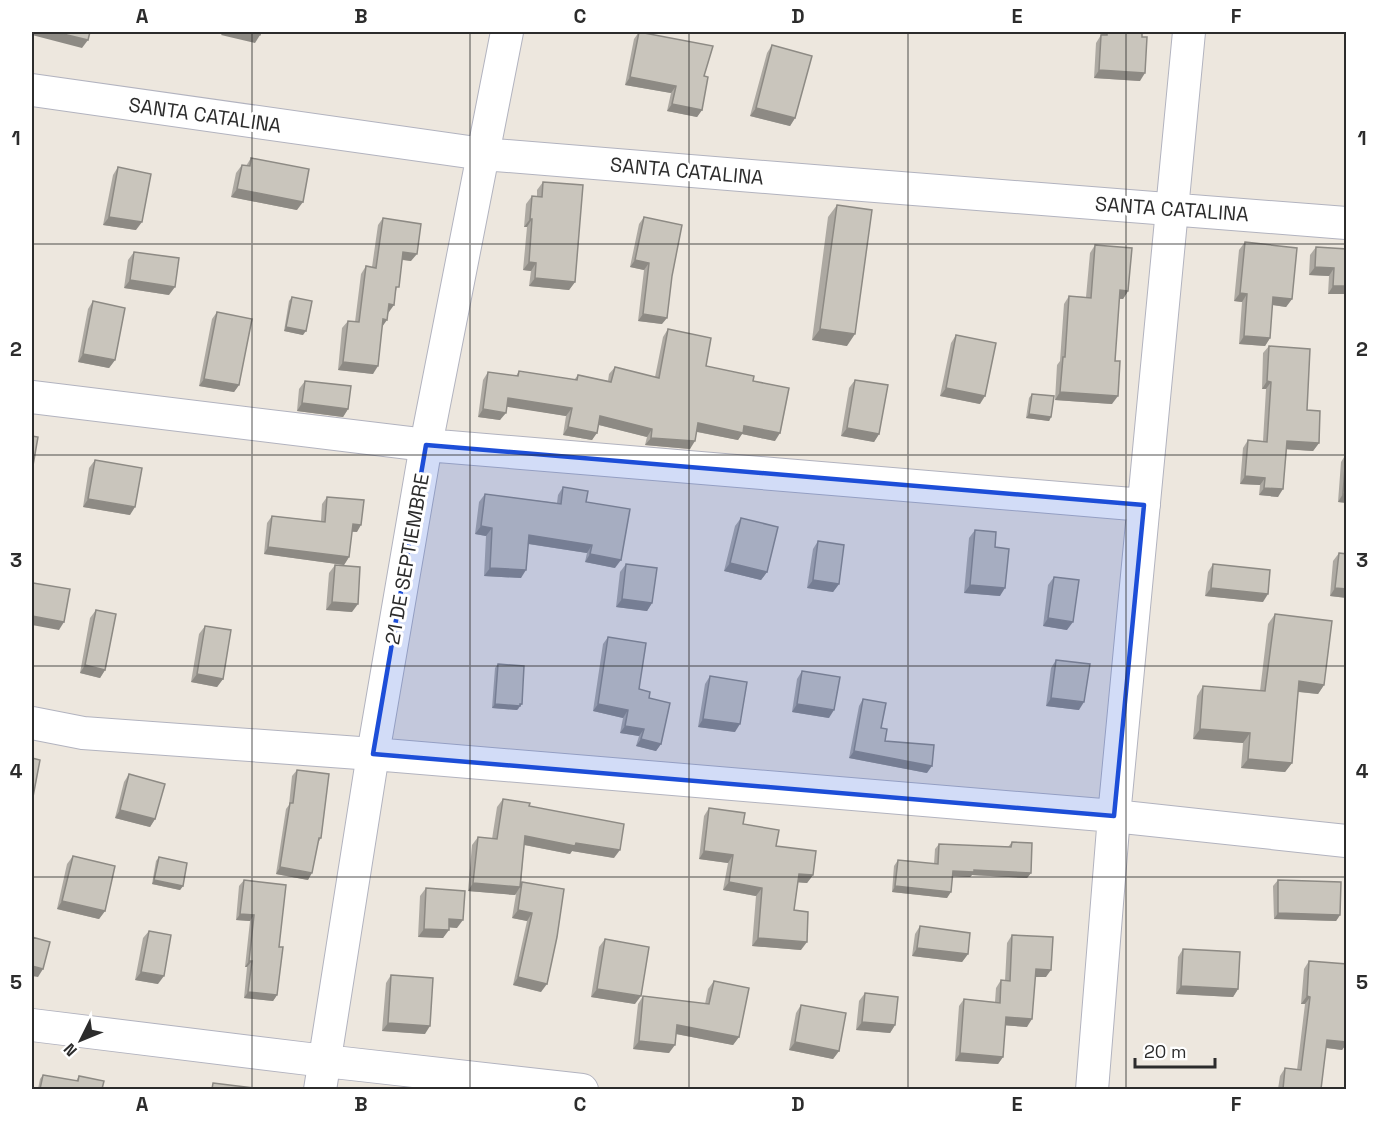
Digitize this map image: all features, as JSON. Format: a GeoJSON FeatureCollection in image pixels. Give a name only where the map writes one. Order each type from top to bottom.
{"type":"FeatureCollection","features":[{"type":"Feature","properties":{"kind":"street","name":"21 DE SEPTIEMBRE"},"geometry":{"type":"LineString","coordinates":[[323,1075],[373,754],[426,446],[507,32]]}},
{"type":"Feature","properties":{"kind":"street"},"geometry":{"type":"LineString","coordinates":[[1092,1089],[1114,816],[1189,32]]}},
{"type":"Feature","properties":{"kind":"street","name":"SANTA CATALINA"},"geometry":{"type":"LineString","coordinates":[[32,90],[483,154],[1347,223]]}},
{"type":"Feature","properties":{"kind":"street"},"geometry":{"type":"LineString","coordinates":[[32,397],[426,446],[1144,505]]}},
{"type":"Feature","properties":{"kind":"street"},"geometry":{"type":"LineString","coordinates":[[32,723],[83,733],[373,754],[1114,816],[1347,841]]}},
{"type":"Feature","properties":{"kind":"street"},"geometry":{"type":"LineString","coordinates":[[32,1025],[323,1075],[582,1089]]}},
{"type":"Feature","properties":{"kind":"highlighted area"},"geometry":{"type":"Polygon","coordinates":[[[426,445],[1144,505],[1114,816],[373,754],[426,445]]]}},
{"type":"Feature","properties":{"kind":"building"},"geometry":{"type":"Polygon","coordinates":[[[55,32],[90,32],[88,40],[55,32]]]}},
{"type":"Feature","properties":{"kind":"building"},"geometry":{"type":"Polygon","coordinates":[[[639,32],[713,46],[704,76],[708,77],[702,110],[672,104],[676,86],[630,77],[639,32]]]}},
{"type":"Feature","properties":{"kind":"building"},"geometry":{"type":"Polygon","coordinates":[[[1107,32],[1142,32],[1142,37],[1147,37],[1145,73],[1099,70],[1101,35],[1107,35],[1107,32]]]}},
{"type":"Feature","properties":{"kind":"building"},"geometry":{"type":"Polygon","coordinates":[[[772,45],[812,56],[795,118],[756,108],[772,45]]]}},
{"type":"Feature","properties":{"kind":"building"},"geometry":{"type":"Polygon","coordinates":[[[251,158],[309,169],[303,202],[237,189],[242,165],[250,166],[251,158]]]}},
{"type":"Feature","properties":{"kind":"building"},"geometry":{"type":"Polygon","coordinates":[[[118,167],[151,174],[142,222],[109,217],[118,167]]]}},
{"type":"Feature","properties":{"kind":"building"},"geometry":{"type":"Polygon","coordinates":[[[543,182],[583,185],[575,282],[535,278],[536,263],[529,262],[532,196],[542,197],[543,182]]]}},
{"type":"Feature","properties":{"kind":"building"},"geometry":{"type":"Polygon","coordinates":[[[837,205],[872,210],[855,334],[820,329],[837,205]]]}},
{"type":"Feature","properties":{"kind":"building"},"geometry":{"type":"Polygon","coordinates":[[[644,217],[682,225],[667,318],[643,314],[649,263],[635,260],[644,217]]]}},
{"type":"Feature","properties":{"kind":"building"},"geometry":{"type":"Polygon","coordinates":[[[383,218],[421,224],[417,254],[403,252],[399,287],[396,287],[394,305],[389,304],[387,320],[383,319],[378,366],[343,362],[348,321],[359,322],[366,266],[376,268],[383,218]]]}},
{"type":"Feature","properties":{"kind":"building"},"geometry":{"type":"Polygon","coordinates":[[[1245,242],[1297,248],[1292,299],[1273,297],[1270,338],[1244,336],[1247,294],[1240,293],[1245,242]]]}},
{"type":"Feature","properties":{"kind":"building"},"geometry":{"type":"Polygon","coordinates":[[[1095,245],[1132,248],[1128,291],[1120,290],[1115,361],[1120,361],[1118,396],[1060,392],[1069,296],[1091,298],[1095,245]]]}},
{"type":"Feature","properties":{"kind":"building"},"geometry":{"type":"Polygon","coordinates":[[[1316,247],[1347,249],[1347,286],[1333,286],[1334,268],[1315,267],[1316,247]]]}},
{"type":"Feature","properties":{"kind":"building"},"geometry":{"type":"Polygon","coordinates":[[[134,252],[179,258],[175,287],[130,280],[134,252]]]}},
{"type":"Feature","properties":{"kind":"building"},"geometry":{"type":"Polygon","coordinates":[[[292,297],[312,301],[306,331],[286,327],[292,297]]]}},
{"type":"Feature","properties":{"kind":"building"},"geometry":{"type":"Polygon","coordinates":[[[93,301],[125,308],[115,360],[83,354],[93,301]]]}},
{"type":"Feature","properties":{"kind":"building"},"geometry":{"type":"Polygon","coordinates":[[[217,312],[252,319],[239,385],[204,379],[217,312]]]}},
{"type":"Feature","properties":{"kind":"building"},"geometry":{"type":"Polygon","coordinates":[[[668,329],[711,338],[706,366],[754,376],[753,381],[789,388],[780,433],[744,426],[743,433],[698,423],[695,441],[651,438],[652,429],[600,416],[597,433],[568,427],[572,408],[508,398],[506,413],[483,409],[488,372],[518,376],[519,371],[577,380],[578,375],[611,382],[615,367],[659,378],[668,329]]]}},
{"type":"Feature","properties":{"kind":"building"},"geometry":{"type":"Polygon","coordinates":[[[956,335],[996,343],[985,396],[946,388],[956,335]]]}},
{"type":"Feature","properties":{"kind":"building"},"geometry":{"type":"Polygon","coordinates":[[[1269,346],[1310,349],[1307,410],[1320,411],[1319,443],[1287,441],[1283,489],[1264,488],[1265,478],[1245,476],[1248,440],[1267,442],[1271,382],[1267,381],[1269,346]]]}},
{"type":"Feature","properties":{"kind":"building"},"geometry":{"type":"Polygon","coordinates":[[[855,380],[888,385],[879,434],[847,428],[855,380]]]}},
{"type":"Feature","properties":{"kind":"building"},"geometry":{"type":"Polygon","coordinates":[[[305,381],[351,386],[348,409],[302,403],[305,381]]]}},
{"type":"Feature","properties":{"kind":"building"},"geometry":{"type":"Polygon","coordinates":[[[1032,394],[1054,396],[1051,417],[1029,414],[1032,394]]]}},
{"type":"Feature","properties":{"kind":"building"},"geometry":{"type":"Polygon","coordinates":[[[32,436],[38,437],[32,471],[32,436]]]}},
{"type":"Feature","properties":{"kind":"building"},"geometry":{"type":"Polygon","coordinates":[[[1346,454],[1347,494],[1343,494],[1346,454]]]}},
{"type":"Feature","properties":{"kind":"building"},"geometry":{"type":"Polygon","coordinates":[[[95,460],[142,468],[135,507],[88,499],[95,460]]]}},
{"type":"Feature","properties":{"kind":"building"},"geometry":{"type":"Polygon","coordinates":[[[563,487],[588,491],[586,502],[630,509],[621,560],[590,554],[592,545],[529,535],[526,570],[490,568],[492,528],[481,526],[485,494],[561,504],[563,487]]]}},
{"type":"Feature","properties":{"kind":"building"},"geometry":{"type":"Polygon","coordinates":[[[327,497],[364,500],[361,525],[353,524],[349,557],[268,547],[272,516],[325,522],[327,497]]]}},
{"type":"Feature","properties":{"kind":"building"},"geometry":{"type":"Polygon","coordinates":[[[741,518],[778,527],[767,572],[730,563],[741,518]]]}},
{"type":"Feature","properties":{"kind":"building"},"geometry":{"type":"Polygon","coordinates":[[[975,530],[996,532],[995,547],[1009,549],[1005,588],[970,585],[975,530]]]}},
{"type":"Feature","properties":{"kind":"building"},"geometry":{"type":"Polygon","coordinates":[[[818,541],[844,545],[839,584],[813,580],[818,541]]]}},
{"type":"Feature","properties":{"kind":"building"},"geometry":{"type":"Polygon","coordinates":[[[1339,553],[1347,554],[1347,589],[1335,588],[1339,553]]]}},
{"type":"Feature","properties":{"kind":"building"},"geometry":{"type":"Polygon","coordinates":[[[626,564],[657,568],[652,603],[622,599],[626,564]]]}},
{"type":"Feature","properties":{"kind":"building"},"geometry":{"type":"Polygon","coordinates":[[[1213,564],[1270,570],[1268,594],[1211,588],[1213,564]]]}},
{"type":"Feature","properties":{"kind":"building"},"geometry":{"type":"Polygon","coordinates":[[[335,565],[360,567],[358,604],[332,602],[335,565]]]}},
{"type":"Feature","properties":{"kind":"building"},"geometry":{"type":"Polygon","coordinates":[[[1054,577],[1079,580],[1073,622],[1048,618],[1054,577]]]}},
{"type":"Feature","properties":{"kind":"building"},"geometry":{"type":"Polygon","coordinates":[[[33,583],[70,589],[64,622],[32,616],[33,583]]]}},
{"type":"Feature","properties":{"kind":"building"},"geometry":{"type":"Polygon","coordinates":[[[96,610],[116,614],[105,670],[85,665],[96,610]]]}},
{"type":"Feature","properties":{"kind":"building"},"geometry":{"type":"Polygon","coordinates":[[[1275,614],[1332,621],[1324,685],[1299,681],[1292,763],[1248,759],[1250,733],[1200,729],[1203,686],[1265,691],[1275,614]]]}},
{"type":"Feature","properties":{"kind":"building"},"geometry":{"type":"Polygon","coordinates":[[[205,626],[231,630],[223,679],[197,674],[205,626]]]}},
{"type":"Feature","properties":{"kind":"building"},"geometry":{"type":"Polygon","coordinates":[[[608,637],[646,643],[639,689],[650,692],[649,698],[670,703],[661,744],[641,739],[644,729],[625,726],[628,710],[598,704],[608,637]]]}},
{"type":"Feature","properties":{"kind":"building"},"geometry":{"type":"Polygon","coordinates":[[[1056,660],[1090,664],[1084,702],[1051,698],[1056,660]]]}},
{"type":"Feature","properties":{"kind":"building"},"geometry":{"type":"Polygon","coordinates":[[[498,664],[524,666],[520,706],[495,704],[498,664]]]}},
{"type":"Feature","properties":{"kind":"building"},"geometry":{"type":"Polygon","coordinates":[[[802,671],[840,677],[834,710],[797,704],[802,671]]]}},
{"type":"Feature","properties":{"kind":"building"},"geometry":{"type":"Polygon","coordinates":[[[710,676],[747,682],[740,724],[703,719],[710,676]]]}},
{"type":"Feature","properties":{"kind":"building"},"geometry":{"type":"Polygon","coordinates":[[[863,699],[886,703],[881,728],[887,729],[885,741],[934,745],[932,766],[854,751],[863,699]]]}},
{"type":"Feature","properties":{"kind":"building"},"geometry":{"type":"Polygon","coordinates":[[[32,758],[40,760],[32,802],[32,758]]]}},
{"type":"Feature","properties":{"kind":"building"},"geometry":{"type":"Polygon","coordinates":[[[297,770],[329,774],[321,838],[319,838],[312,873],[280,867],[297,770]]]}},
{"type":"Feature","properties":{"kind":"building"},"geometry":{"type":"Polygon","coordinates":[[[129,774],[165,784],[155,819],[120,810],[129,774]]]}},
{"type":"Feature","properties":{"kind":"building"},"geometry":{"type":"Polygon","coordinates":[[[503,799],[624,824],[620,850],[576,843],[575,846],[525,836],[520,887],[473,883],[478,837],[497,839],[503,799]]]}},
{"type":"Feature","properties":{"kind":"building"},"geometry":{"type":"Polygon","coordinates":[[[709,808],[745,813],[743,824],[779,830],[776,846],[816,851],[813,875],[799,874],[794,910],[808,912],[807,942],[758,938],[762,888],[729,882],[733,855],[704,851],[709,808]]]}},
{"type":"Feature","properties":{"kind":"building"},"geometry":{"type":"Polygon","coordinates":[[[1012,842],[1032,843],[1031,873],[953,871],[951,892],[895,886],[898,860],[938,864],[939,844],[1011,847],[1012,842]]]}},
{"type":"Feature","properties":{"kind":"building"},"geometry":{"type":"Polygon","coordinates":[[[73,856],[115,866],[105,911],[62,901],[73,856]]]}},
{"type":"Feature","properties":{"kind":"building"},"geometry":{"type":"Polygon","coordinates":[[[159,857],[187,863],[183,886],[154,880],[159,857]]]}},
{"type":"Feature","properties":{"kind":"building"},"geometry":{"type":"Polygon","coordinates":[[[244,880],[286,885],[279,947],[283,947],[277,995],[248,992],[254,915],[240,914],[244,880]]]}},
{"type":"Feature","properties":{"kind":"building"},"geometry":{"type":"Polygon","coordinates":[[[1278,880],[1341,882],[1340,915],[1278,913],[1278,880]]]}},
{"type":"Feature","properties":{"kind":"building"},"geometry":{"type":"Polygon","coordinates":[[[522,882],[564,889],[547,984],[518,977],[532,913],[518,910],[522,882]]]}},
{"type":"Feature","properties":{"kind":"building"},"geometry":{"type":"Polygon","coordinates":[[[426,888],[465,891],[463,920],[449,919],[449,930],[424,929],[426,888]]]}},
{"type":"Feature","properties":{"kind":"building"},"geometry":{"type":"Polygon","coordinates":[[[920,926],[970,933],[968,954],[917,948],[920,926]]]}},
{"type":"Feature","properties":{"kind":"building"},"geometry":{"type":"Polygon","coordinates":[[[149,931],[171,935],[164,976],[141,972],[149,931]]]}},
{"type":"Feature","properties":{"kind":"building"},"geometry":{"type":"Polygon","coordinates":[[[1012,935],[1053,937],[1051,970],[1036,969],[1032,1019],[1006,1017],[1003,1057],[960,1053],[964,999],[1000,1003],[1001,980],[1010,981],[1012,935]]]}},
{"type":"Feature","properties":{"kind":"building"},"geometry":{"type":"Polygon","coordinates":[[[32,937],[50,942],[43,969],[32,966],[32,937]]]}},
{"type":"Feature","properties":{"kind":"building"},"geometry":{"type":"Polygon","coordinates":[[[605,939],[649,947],[641,996],[597,989],[605,939]]]}},
{"type":"Feature","properties":{"kind":"building"},"geometry":{"type":"Polygon","coordinates":[[[1183,949],[1240,952],[1238,989],[1181,986],[1183,949]]]}},
{"type":"Feature","properties":{"kind":"building"},"geometry":{"type":"Polygon","coordinates":[[[1309,961],[1347,964],[1347,1042],[1327,1040],[1321,1089],[1283,1089],[1285,1068],[1301,1070],[1310,997],[1307,996],[1309,961]]]}},
{"type":"Feature","properties":{"kind":"building"},"geometry":{"type":"Polygon","coordinates":[[[391,975],[433,978],[430,1026],[388,1023],[391,975]]]}},
{"type":"Feature","properties":{"kind":"building"},"geometry":{"type":"Polygon","coordinates":[[[714,981],[749,988],[739,1037],[677,1025],[675,1045],[639,1041],[643,996],[709,1004],[714,981]]]}},
{"type":"Feature","properties":{"kind":"building"},"geometry":{"type":"Polygon","coordinates":[[[865,993],[898,997],[895,1025],[862,1022],[865,993]]]}},
{"type":"Feature","properties":{"kind":"building"},"geometry":{"type":"Polygon","coordinates":[[[801,1005],[846,1013],[839,1051],[795,1042],[801,1005]]]}},
{"type":"Feature","properties":{"kind":"building"},"geometry":{"type":"Polygon","coordinates":[[[43,1075],[78,1081],[79,1076],[104,1081],[102,1089],[40,1089],[43,1075]]]}},
{"type":"Feature","properties":{"kind":"building"},"geometry":{"type":"Polygon","coordinates":[[[213,1083],[262,1089],[212,1089],[213,1083]]]}}]}
